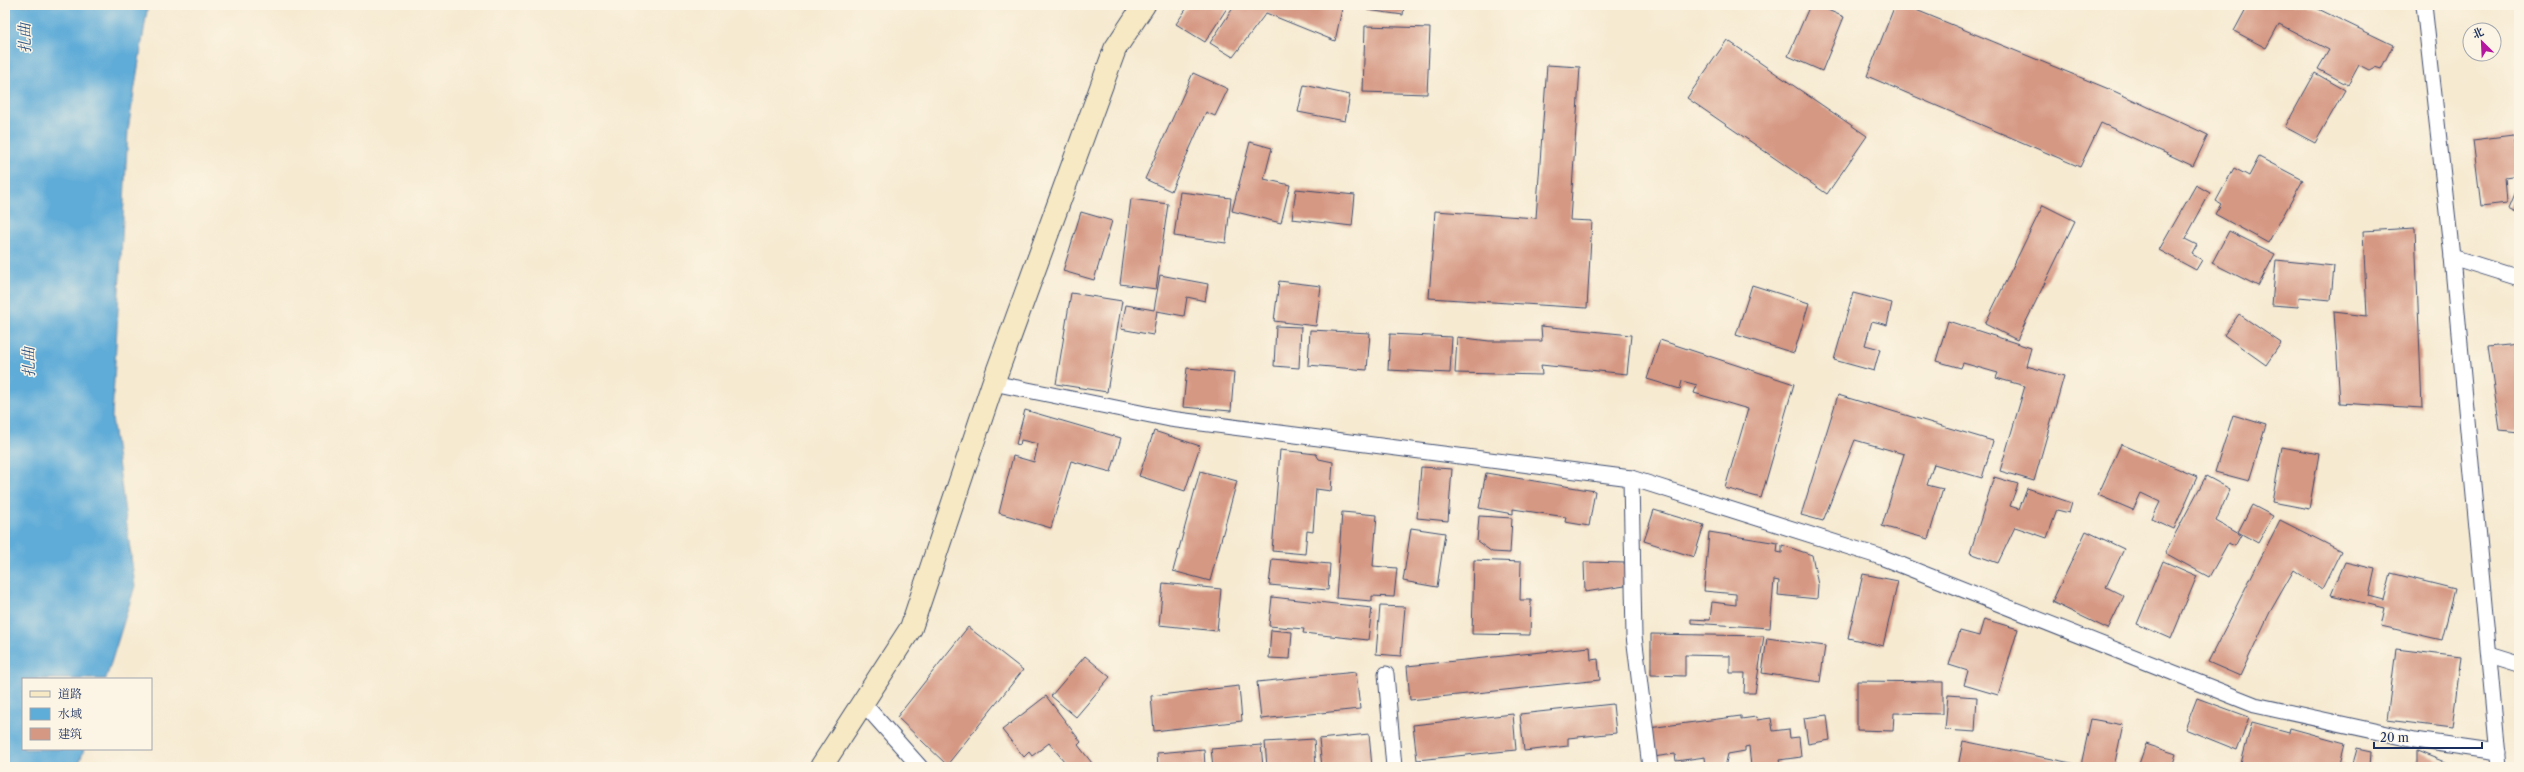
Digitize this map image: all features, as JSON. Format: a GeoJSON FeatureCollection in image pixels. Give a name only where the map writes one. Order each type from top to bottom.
{"type":"FeatureCollection","features":[{"type":"Feature","properties":{"kind":"street"},"geometry":{"type":"LineString","coordinates":[[821,767],[911,628],[993,383],[1115,49],[1144,5]]}},
{"type":"Feature","properties":{"kind":"lane"},"geometry":{"type":"LineString","coordinates":[[2424,5],[2452,257],[2500,767]]}},
{"type":"Feature","properties":{"kind":"lane"},"geometry":{"type":"LineString","coordinates":[[2452,257],[2519,278]]}},
{"type":"Feature","properties":{"kind":"lane"},"geometry":{"type":"LineString","coordinates":[[993,383],[1170,419],[1631,478],[1881,557],[2255,705],[2415,740],[2498,752]]}},
{"type":"Feature","properties":{"kind":"lane"},"geometry":{"type":"LineString","coordinates":[[1631,478],[1634,636],[1650,767]]}},
{"type":"Feature","properties":{"kind":"lane"},"geometry":{"type":"LineString","coordinates":[[2490,655],[2519,664]]}},
{"type":"Feature","properties":{"kind":"lane"},"geometry":{"type":"LineString","coordinates":[[1386,674],[1394,767]]}},
{"type":"Feature","properties":{"kind":"lane"},"geometry":{"type":"LineString","coordinates":[[863,703],[920,767]]}},
{"type":"Feature","properties":{"kind":"water","name":"扎曲"},"geometry":{"type":"Polygon","coordinates":[[[5,5],[148,5],[128,130],[112,417],[135,586],[106,678],[22,678],[22,750],[84,750],[78,767],[5,767],[5,5]]]}},
{"type":"Feature","properties":{"kind":"building"},"geometry":{"type":"Polygon","coordinates":[[[1189,5],[1229,5],[1205,42],[1176,24],[1189,5]]]}},
{"type":"Feature","properties":{"kind":"building"},"geometry":{"type":"Polygon","coordinates":[[[1235,5],[1333,5],[1342,9],[1335,41],[1266,13],[1233,57],[1210,43],[1235,5]]]}},
{"type":"Feature","properties":{"kind":"building"},"geometry":{"type":"Polygon","coordinates":[[[1367,5],[1404,5],[1403,15],[1367,10],[1367,5]]]}},
{"type":"Feature","properties":{"kind":"building"},"geometry":{"type":"Polygon","coordinates":[[[1810,5],[1816,5],[1844,17],[1822,71],[1788,56],[1810,5]]]}},
{"type":"Feature","properties":{"kind":"building"},"geometry":{"type":"Polygon","coordinates":[[[1895,5],[1904,5],[2116,92],[2208,135],[2193,166],[2101,123],[2080,167],[1867,76],[1895,5]]]}},
{"type":"Feature","properties":{"kind":"building"},"geometry":{"type":"Polygon","coordinates":[[[2248,5],[2310,5],[2393,45],[2381,69],[2375,67],[2369,70],[2359,65],[2348,85],[2318,69],[2329,50],[2279,24],[2266,48],[2234,31],[2248,5]]]}},
{"type":"Feature","properties":{"kind":"building"},"geometry":{"type":"Polygon","coordinates":[[[1365,26],[1430,28],[1427,94],[1363,92],[1365,26]]]}},
{"type":"Feature","properties":{"kind":"building"},"geometry":{"type":"Polygon","coordinates":[[[1727,40],[1867,136],[1827,194],[1687,98],[1727,40]]]}},
{"type":"Feature","properties":{"kind":"building"},"geometry":{"type":"Polygon","coordinates":[[[1547,65],[1580,67],[1570,220],[1592,221],[1587,308],[1429,298],[1435,211],[1536,218],[1547,65]]]}},
{"type":"Feature","properties":{"kind":"building"},"geometry":{"type":"Polygon","coordinates":[[[1193,73],[1228,89],[1215,116],[1206,112],[1171,191],[1145,179],[1193,73]]]}},
{"type":"Feature","properties":{"kind":"building"},"geometry":{"type":"Polygon","coordinates":[[[2315,73],[2345,90],[2315,143],[2285,127],[2315,73]]]}},
{"type":"Feature","properties":{"kind":"building"},"geometry":{"type":"Polygon","coordinates":[[[1304,85],[1350,95],[1345,121],[1298,112],[1304,85]]]}},
{"type":"Feature","properties":{"kind":"building"},"geometry":{"type":"Polygon","coordinates":[[[2513,135],[2518,175],[2505,177],[2507,203],[2481,206],[2473,140],[2513,135]]]}},
{"type":"Feature","properties":{"kind":"building"},"geometry":{"type":"Polygon","coordinates":[[[1250,142],[1272,148],[1264,179],[1290,185],[1281,223],[1232,211],[1250,142]]]}},
{"type":"Feature","properties":{"kind":"building"},"geometry":{"type":"Polygon","coordinates":[[[2259,157],[2303,180],[2268,243],[2215,214],[2221,204],[2216,201],[2234,168],[2249,176],[2259,157]]]}},
{"type":"Feature","properties":{"kind":"building"},"geometry":{"type":"Polygon","coordinates":[[[2519,184],[2519,213],[2509,208],[2519,184]]]}},
{"type":"Feature","properties":{"kind":"building"},"geometry":{"type":"Polygon","coordinates":[[[2196,185],[2210,193],[2185,239],[2197,245],[2192,254],[2202,260],[2196,270],[2159,250],[2196,185]]]}},
{"type":"Feature","properties":{"kind":"building"},"geometry":{"type":"Polygon","coordinates":[[[1296,189],[1355,195],[1352,226],[1292,219],[1296,189]]]}},
{"type":"Feature","properties":{"kind":"building"},"geometry":{"type":"Polygon","coordinates":[[[1180,192],[1231,198],[1226,243],[1174,236],[1180,192]]]}},
{"type":"Feature","properties":{"kind":"building"},"geometry":{"type":"Polygon","coordinates":[[[1131,199],[1168,204],[1156,289],[1120,284],[1131,199]]]}},
{"type":"Feature","properties":{"kind":"building"},"geometry":{"type":"Polygon","coordinates":[[[2043,205],[2075,221],[2017,340],[1985,324],[2043,205]]]}},
{"type":"Feature","properties":{"kind":"building"},"geometry":{"type":"Polygon","coordinates":[[[1081,212],[1112,221],[1094,280],[1063,271],[1081,212]]]}},
{"type":"Feature","properties":{"kind":"building"},"geometry":{"type":"Polygon","coordinates":[[[2415,228],[2422,408],[2340,403],[2334,312],[2367,316],[2363,231],[2415,228]]]}},
{"type":"Feature","properties":{"kind":"building"},"geometry":{"type":"Polygon","coordinates":[[[2229,231],[2275,254],[2258,286],[2212,263],[2229,231]]]}},
{"type":"Feature","properties":{"kind":"building"},"geometry":{"type":"Polygon","coordinates":[[[2276,260],[2334,266],[2331,300],[2299,297],[2298,307],[2272,305],[2276,260]]]}},
{"type":"Feature","properties":{"kind":"building"},"geometry":{"type":"Polygon","coordinates":[[[1160,275],[1208,284],[1205,301],[1187,297],[1184,316],[1157,311],[1153,335],[1121,329],[1126,305],[1154,310],[1160,275]]]}},
{"type":"Feature","properties":{"kind":"building"},"geometry":{"type":"Polygon","coordinates":[[[1279,281],[1321,286],[1316,326],[1274,321],[1279,281]]]}},
{"type":"Feature","properties":{"kind":"building"},"geometry":{"type":"Polygon","coordinates":[[[1752,285],[1809,303],[1794,353],[1736,335],[1752,285]]]}},
{"type":"Feature","properties":{"kind":"building"},"geometry":{"type":"Polygon","coordinates":[[[1071,293],[1122,301],[1107,392],[1056,384],[1071,293]]]}},
{"type":"Feature","properties":{"kind":"building"},"geometry":{"type":"Polygon","coordinates":[[[1853,293],[1892,303],[1887,325],[1872,321],[1865,345],[1880,349],[1874,371],[1834,360],[1853,293]]]}},
{"type":"Feature","properties":{"kind":"building"},"geometry":{"type":"Polygon","coordinates":[[[2239,314],[2281,343],[2266,365],[2224,335],[2239,314]]]}},
{"type":"Feature","properties":{"kind":"building"},"geometry":{"type":"Polygon","coordinates":[[[1948,321],[2031,348],[2026,366],[2064,376],[2034,481],[2000,471],[2025,386],[1996,378],[1998,373],[1963,363],[1961,368],[1936,361],[1948,321]]]}},
{"type":"Feature","properties":{"kind":"building"},"geometry":{"type":"Polygon","coordinates":[[[1276,326],[1301,327],[1299,368],[1274,366],[1276,326]]]}},
{"type":"Feature","properties":{"kind":"building"},"geometry":{"type":"Polygon","coordinates":[[[1541,326],[1631,335],[1627,374],[1541,365],[1542,375],[1455,373],[1457,337],[1489,341],[1542,341],[1541,326]]]}},
{"type":"Feature","properties":{"kind":"building"},"geometry":{"type":"Polygon","coordinates":[[[1310,330],[1370,333],[1367,370],[1308,365],[1310,330]]]}},
{"type":"Feature","properties":{"kind":"building"},"geometry":{"type":"Polygon","coordinates":[[[1390,334],[1452,337],[1450,373],[1388,370],[1390,334]]]}},
{"type":"Feature","properties":{"kind":"building"},"geometry":{"type":"Polygon","coordinates":[[[1660,340],[1794,384],[1761,498],[1725,488],[1748,409],[1694,393],[1697,385],[1682,381],[1680,389],[1647,379],[1660,340]]]}},
{"type":"Feature","properties":{"kind":"building"},"geometry":{"type":"Polygon","coordinates":[[[2519,344],[2519,432],[2500,430],[2488,347],[2519,344]]]}},
{"type":"Feature","properties":{"kind":"building"},"geometry":{"type":"Polygon","coordinates":[[[1187,368],[1234,372],[1231,411],[1183,407],[1187,368]]]}},
{"type":"Feature","properties":{"kind":"building"},"geometry":{"type":"Polygon","coordinates":[[[1838,395],[1993,441],[1982,478],[1934,464],[1927,485],[1943,489],[1928,539],[1882,526],[1904,454],[1855,440],[1823,521],[1801,515],[1838,395]]]}},
{"type":"Feature","properties":{"kind":"building"},"geometry":{"type":"Polygon","coordinates":[[[1025,410],[1121,438],[1111,472],[1071,461],[1051,528],[999,513],[1013,456],[1034,462],[1038,444],[1021,440],[1020,445],[1016,444],[1025,410]]]}},
{"type":"Feature","properties":{"kind":"building"},"geometry":{"type":"Polygon","coordinates":[[[2233,415],[2266,425],[2249,481],[2215,472],[2233,415]]]}},
{"type":"Feature","properties":{"kind":"building"},"geometry":{"type":"Polygon","coordinates":[[[1154,431],[1200,446],[1185,491],[1139,476],[1154,431]]]}},
{"type":"Feature","properties":{"kind":"building"},"geometry":{"type":"Polygon","coordinates":[[[2121,444],[2197,477],[2174,529],[2152,519],[2160,502],[2141,493],[2133,510],[2098,495],[2121,444]]]}},
{"type":"Feature","properties":{"kind":"building"},"geometry":{"type":"Polygon","coordinates":[[[2282,447],[2319,454],[2309,509],[2272,502],[2282,447]]]}},
{"type":"Feature","properties":{"kind":"building"},"geometry":{"type":"Polygon","coordinates":[[[1280,450],[1316,454],[1319,459],[1333,462],[1331,491],[1316,489],[1313,532],[1307,531],[1305,554],[1272,551],[1280,450]]]}},
{"type":"Feature","properties":{"kind":"building"},"geometry":{"type":"Polygon","coordinates":[[[1421,467],[1452,469],[1448,521],[1417,518],[1421,467]]]}},
{"type":"Feature","properties":{"kind":"building"},"geometry":{"type":"Polygon","coordinates":[[[1200,471],[1237,481],[1210,581],[1173,571],[1200,471]]]}},
{"type":"Feature","properties":{"kind":"building"},"geometry":{"type":"Polygon","coordinates":[[[1486,473],[1595,491],[1589,526],[1565,522],[1566,517],[1513,509],[1513,514],[1479,508],[1486,473]]]}},
{"type":"Feature","properties":{"kind":"building"},"geometry":{"type":"Polygon","coordinates":[[[2206,476],[2230,489],[2216,521],[2241,535],[2235,546],[2228,543],[2209,577],[2165,553],[2206,476]]]}},
{"type":"Feature","properties":{"kind":"building"},"geometry":{"type":"Polygon","coordinates":[[[1994,477],[2018,484],[2010,506],[2019,509],[2027,488],[2072,503],[2069,513],[2057,510],[2047,538],[2015,527],[1998,563],[1970,553],[1994,477]]]}},
{"type":"Feature","properties":{"kind":"building"},"geometry":{"type":"Polygon","coordinates":[[[2252,505],[2273,516],[2258,543],[2238,532],[2252,505]]]}},
{"type":"Feature","properties":{"kind":"building"},"geometry":{"type":"Polygon","coordinates":[[[1654,510],[1704,525],[1694,557],[1644,541],[1654,510]]]}},
{"type":"Feature","properties":{"kind":"building"},"geometry":{"type":"Polygon","coordinates":[[[1342,512],[1377,515],[1373,566],[1397,568],[1394,597],[1372,596],[1372,601],[1336,598],[1342,512]]]}},
{"type":"Feature","properties":{"kind":"building"},"geometry":{"type":"Polygon","coordinates":[[[1479,516],[1512,518],[1510,553],[1492,552],[1477,541],[1479,516]]]}},
{"type":"Feature","properties":{"kind":"building"},"geometry":{"type":"Polygon","coordinates":[[[2280,520],[2341,551],[2322,589],[2294,570],[2270,612],[2240,676],[2208,662],[2280,520]]]}},
{"type":"Feature","properties":{"kind":"building"},"geometry":{"type":"Polygon","coordinates":[[[1411,528],[1445,533],[1437,587],[1403,581],[1411,528]]]}},
{"type":"Feature","properties":{"kind":"building"},"geometry":{"type":"Polygon","coordinates":[[[2086,531],[2124,549],[2106,587],[2124,596],[2108,629],[2052,602],[2086,531]]]}},
{"type":"Feature","properties":{"kind":"building"},"geometry":{"type":"Polygon","coordinates":[[[1709,532],[1778,543],[1777,552],[1782,553],[1782,545],[1812,555],[1818,585],[1817,599],[1778,595],[1779,581],[1774,580],[1770,628],[1691,623],[1691,619],[1710,620],[1712,602],[1736,605],[1736,594],[1704,591],[1709,532]]]}},
{"type":"Feature","properties":{"kind":"building"},"geometry":{"type":"Polygon","coordinates":[[[1272,559],[1330,564],[1328,590],[1269,585],[1272,559]]]}},
{"type":"Feature","properties":{"kind":"building"},"geometry":{"type":"Polygon","coordinates":[[[1474,560],[1521,562],[1520,600],[1531,600],[1530,635],[1472,634],[1474,560]]]}},
{"type":"Feature","properties":{"kind":"building"},"geometry":{"type":"Polygon","coordinates":[[[2163,561],[2197,576],[2171,639],[2137,624],[2163,561]]]}},
{"type":"Feature","properties":{"kind":"building"},"geometry":{"type":"Polygon","coordinates":[[[1584,562],[1626,563],[1625,586],[1585,592],[1584,562]]]}},
{"type":"Feature","properties":{"kind":"building"},"geometry":{"type":"Polygon","coordinates":[[[2345,562],[2375,569],[2369,596],[2384,600],[2391,573],[2455,589],[2442,640],[2381,626],[2385,608],[2331,595],[2345,562]]]}},
{"type":"Feature","properties":{"kind":"building"},"geometry":{"type":"Polygon","coordinates":[[[1863,574],[1898,581],[1883,646],[1848,638],[1863,574]]]}},
{"type":"Feature","properties":{"kind":"building"},"geometry":{"type":"Polygon","coordinates":[[[1163,583],[1221,589],[1217,631],[1159,625],[1163,583]]]}},
{"type":"Feature","properties":{"kind":"building"},"geometry":{"type":"Polygon","coordinates":[[[1272,597],[1372,608],[1368,640],[1303,633],[1304,629],[1269,626],[1272,597]]]}},
{"type":"Feature","properties":{"kind":"building"},"geometry":{"type":"Polygon","coordinates":[[[1380,606],[1405,607],[1401,656],[1376,654],[1380,606]]]}},
{"type":"Feature","properties":{"kind":"building"},"geometry":{"type":"Polygon","coordinates":[[[1984,619],[2018,629],[1998,695],[1964,685],[1968,671],[1949,665],[1960,631],[1979,636],[1984,619]]]}},
{"type":"Feature","properties":{"kind":"building"},"geometry":{"type":"Polygon","coordinates":[[[968,627],[1023,670],[947,765],[897,717],[968,627]]]}},
{"type":"Feature","properties":{"kind":"building"},"geometry":{"type":"Polygon","coordinates":[[[1271,630],[1292,632],[1290,659],[1269,658],[1271,630]]]}},
{"type":"Feature","properties":{"kind":"building"},"geometry":{"type":"Polygon","coordinates":[[[1651,634],[1764,636],[1755,693],[1744,693],[1745,673],[1730,673],[1730,656],[1685,655],[1685,676],[1651,675],[1651,634]]]}},
{"type":"Feature","properties":{"kind":"building"},"geometry":{"type":"Polygon","coordinates":[[[1767,638],[1825,646],[1820,682],[1762,673],[1767,638]]]}},
{"type":"Feature","properties":{"kind":"building"},"geometry":{"type":"Polygon","coordinates":[[[1590,647],[1591,660],[1598,659],[1600,680],[1410,700],[1407,666],[1590,647]]]}},
{"type":"Feature","properties":{"kind":"building"},"geometry":{"type":"Polygon","coordinates":[[[2396,649],[2461,657],[2452,728],[2387,720],[2396,649]]]}},
{"type":"Feature","properties":{"kind":"building"},"geometry":{"type":"Polygon","coordinates":[[[1085,656],[1110,677],[1076,717],[1051,696],[1085,656]]]}},
{"type":"Feature","properties":{"kind":"building"},"geometry":{"type":"Polygon","coordinates":[[[1356,672],[1360,709],[1261,719],[1257,682],[1356,672]]]}},
{"type":"Feature","properties":{"kind":"building"},"geometry":{"type":"Polygon","coordinates":[[[1857,681],[1943,682],[1943,714],[1894,713],[1893,731],[1857,730],[1857,681]]]}},
{"type":"Feature","properties":{"kind":"building"},"geometry":{"type":"Polygon","coordinates":[[[1239,686],[1242,721],[1154,731],[1151,696],[1239,686]]]}},
{"type":"Feature","properties":{"kind":"building"},"geometry":{"type":"Polygon","coordinates":[[[1948,695],[1977,697],[1975,732],[1945,730],[1948,695]]]}},
{"type":"Feature","properties":{"kind":"building"},"geometry":{"type":"Polygon","coordinates":[[[1046,696],[1081,742],[1078,745],[1095,767],[1069,767],[1049,743],[1032,756],[1029,752],[1024,757],[1002,730],[1046,696]]]}},
{"type":"Feature","properties":{"kind":"building"},"geometry":{"type":"Polygon","coordinates":[[[2197,698],[2249,717],[2237,750],[2185,729],[2197,698]]]}},
{"type":"Feature","properties":{"kind":"building"},"geometry":{"type":"Polygon","coordinates":[[[1613,704],[1616,733],[1568,738],[1568,746],[1524,751],[1520,714],[1613,704]]]}},
{"type":"Feature","properties":{"kind":"building"},"geometry":{"type":"Polygon","coordinates":[[[1513,714],[1516,750],[1417,760],[1413,725],[1513,714]]]}},
{"type":"Feature","properties":{"kind":"building"},"geometry":{"type":"Polygon","coordinates":[[[1827,715],[1830,740],[1808,744],[1804,718],[1827,715]]]}},
{"type":"Feature","properties":{"kind":"building"},"geometry":{"type":"Polygon","coordinates":[[[1741,716],[1741,719],[1756,717],[1757,720],[1771,718],[1773,731],[1789,729],[1790,738],[1799,737],[1801,757],[1779,760],[1780,765],[1751,767],[1749,746],[1745,747],[1745,751],[1728,754],[1725,767],[1706,767],[1705,757],[1676,761],[1675,754],[1653,757],[1649,728],[1741,716]]]}},
{"type":"Feature","properties":{"kind":"building"},"geometry":{"type":"Polygon","coordinates":[[[2091,719],[2123,725],[2114,767],[1958,767],[1963,741],[2081,765],[2091,719]]]}},
{"type":"Feature","properties":{"kind":"building"},"geometry":{"type":"Polygon","coordinates":[[[2252,722],[2289,732],[2290,728],[2345,743],[2340,763],[2343,764],[2342,767],[2240,767],[2252,722]]]}},
{"type":"Feature","properties":{"kind":"building"},"geometry":{"type":"Polygon","coordinates":[[[1369,734],[1372,767],[1322,767],[1319,739],[1369,734]]]}},
{"type":"Feature","properties":{"kind":"building"},"geometry":{"type":"Polygon","coordinates":[[[1314,739],[1316,767],[1267,767],[1265,742],[1314,739]]]}},
{"type":"Feature","properties":{"kind":"building"},"geometry":{"type":"Polygon","coordinates":[[[2146,744],[2176,754],[2172,767],[2138,767],[2146,744]]]}},
{"type":"Feature","properties":{"kind":"building"},"geometry":{"type":"Polygon","coordinates":[[[1261,745],[1263,767],[1213,767],[1211,749],[1261,745]]]}},
{"type":"Feature","properties":{"kind":"building"},"geometry":{"type":"Polygon","coordinates":[[[1204,749],[1205,767],[1158,767],[1157,753],[1204,749]]]}},
{"type":"Feature","properties":{"kind":"building"},"geometry":{"type":"Polygon","coordinates":[[[2357,749],[2371,752],[2370,767],[2352,767],[2357,749]]]}},
{"type":"Feature","properties":{"kind":"building"},"geometry":{"type":"Polygon","coordinates":[[[2417,751],[2457,767],[2417,767],[2417,751]]]}}]}
